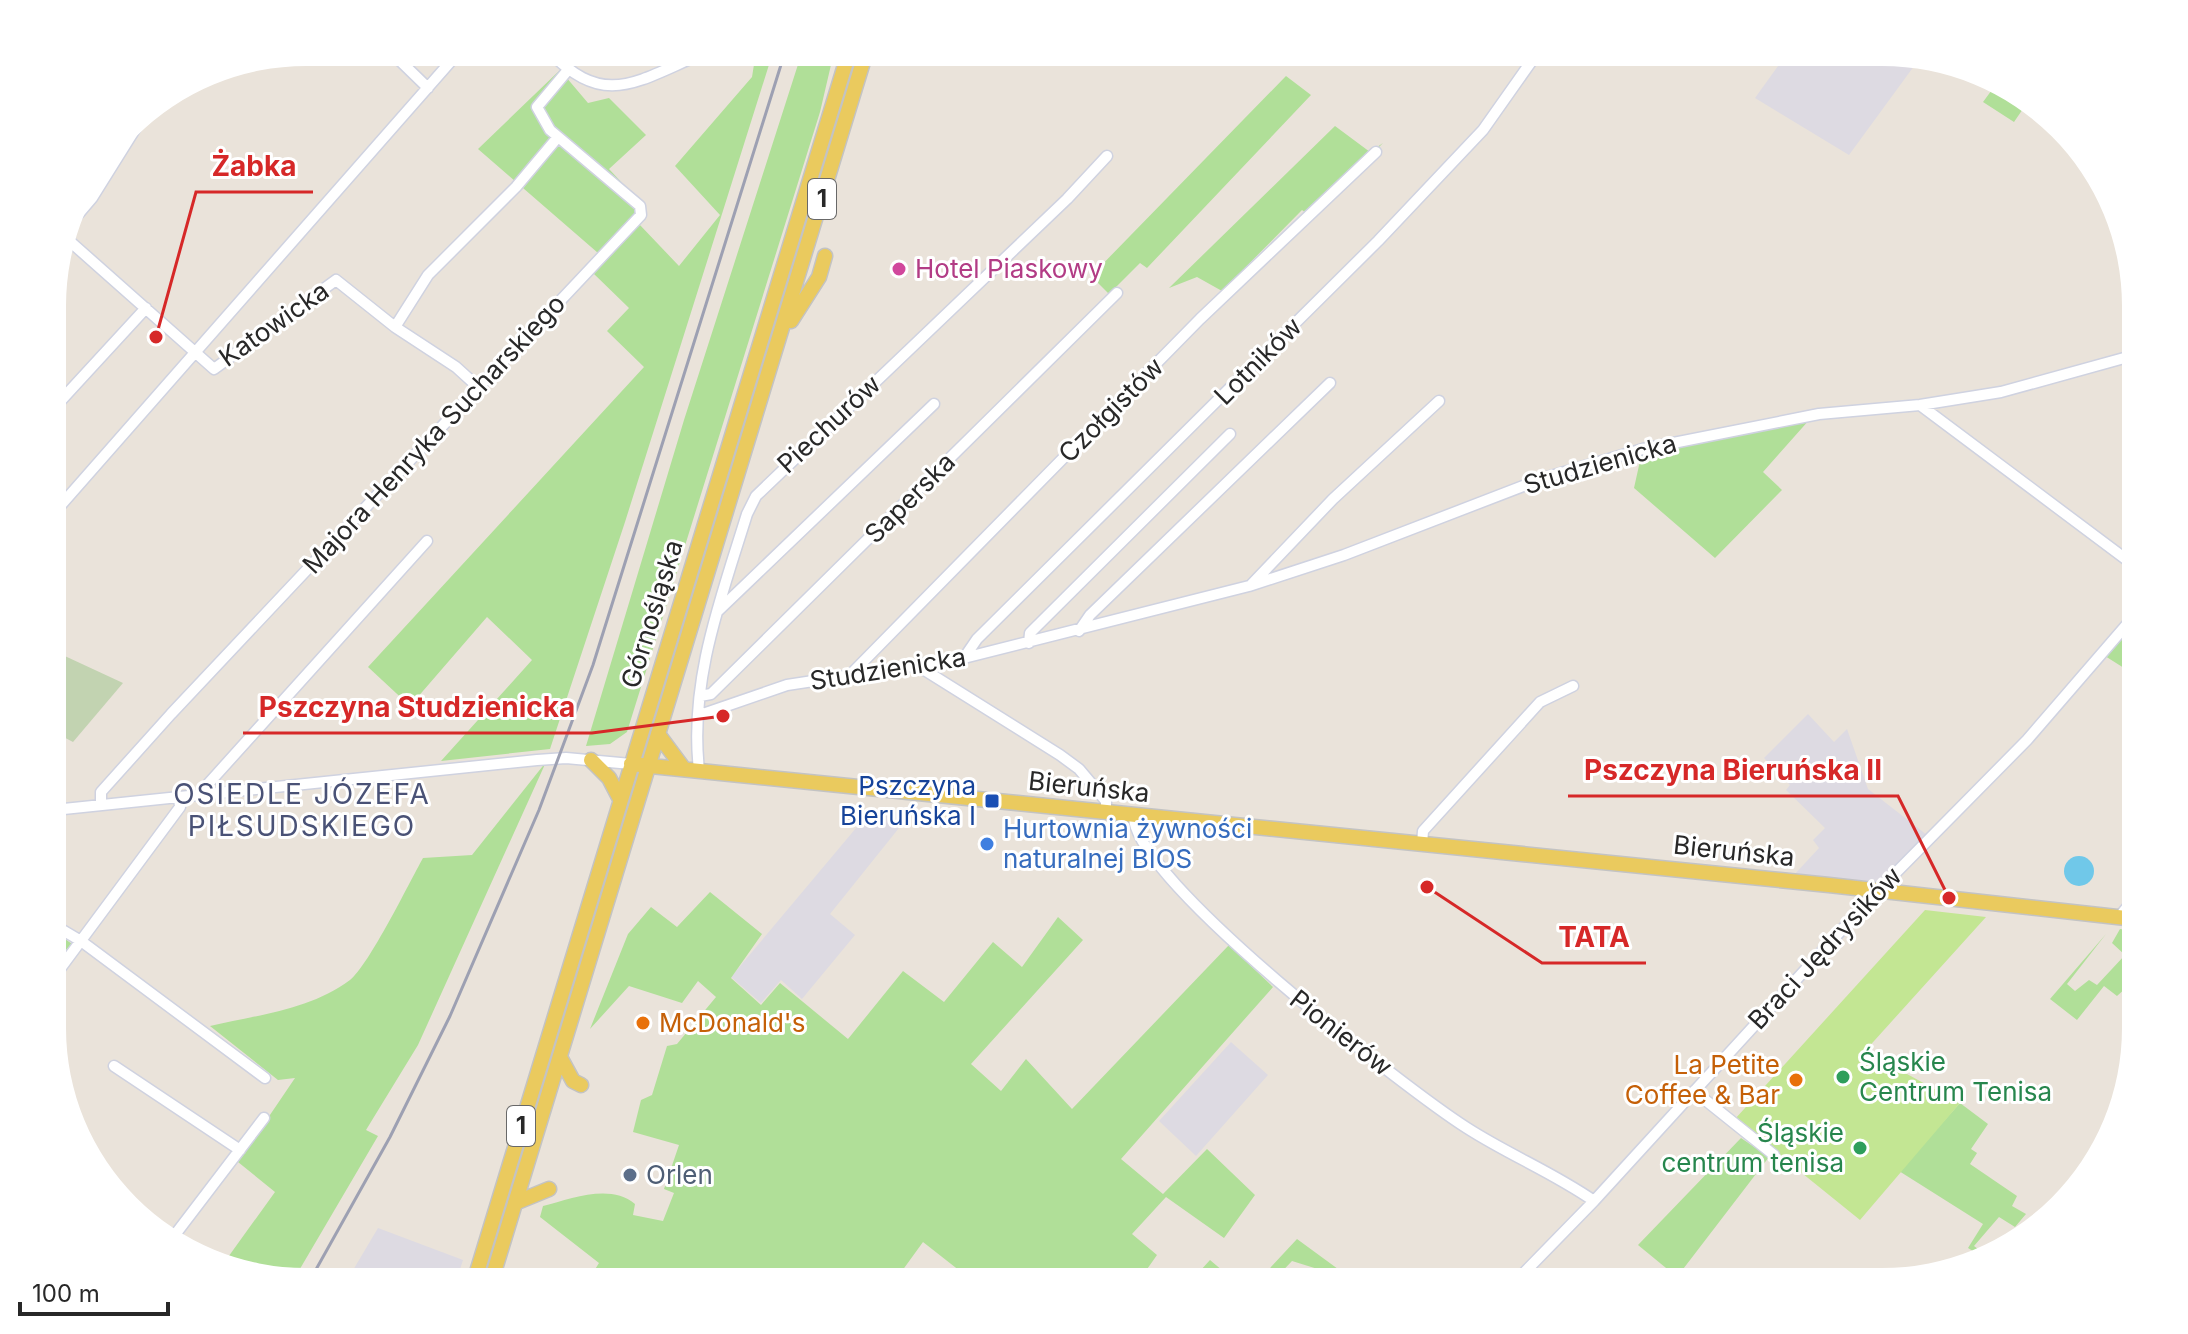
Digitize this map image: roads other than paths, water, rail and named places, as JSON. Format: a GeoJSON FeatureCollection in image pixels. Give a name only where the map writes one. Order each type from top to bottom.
{"type":"FeatureCollection","features":[{"type":"Feature","properties":{"kind":"main road","name":"Górnośląska"},"geometry":{"type":"LineString","coordinates":[[478,1268],[845,67]]}},
{"type":"Feature","properties":{"kind":"main road","name":"Górnośląska"},"geometry":{"type":"LineString","coordinates":[[495,1268],[862,67]]}},
{"type":"Feature","properties":{"kind":"main road"},"geometry":{"type":"LineString","coordinates":[[777,345],[819,277],[825,256]]}},
{"type":"Feature","properties":{"kind":"main road"},"geometry":{"type":"LineString","coordinates":[[658,734],[692,769]]}},
{"type":"Feature","properties":{"kind":"main road"},"geometry":{"type":"LineString","coordinates":[[591,760],[609,778],[620,799]]}},
{"type":"Feature","properties":{"kind":"main road","name":"Bieruńska"},"geometry":{"type":"LineString","coordinates":[[631,764],[2119,917]]}},
{"type":"Feature","properties":{"kind":"main road"},"geometry":{"type":"LineString","coordinates":[[560,1057],[573,1081],[581,1085]]}},
{"type":"Feature","properties":{"kind":"main road"},"geometry":{"type":"LineString","coordinates":[[515,1203],[549,1189]]}},
{"type":"Feature","properties":{"kind":"street","name":"Lotników"},"geometry":{"type":"LineString","coordinates":[[964,658],[977,639],[1378,241],[1483,130],[1528,66]]}},
{"type":"Feature","properties":{"kind":"street"},"geometry":{"type":"LineString","coordinates":[[406,67],[428,88]]}},
{"type":"Feature","properties":{"kind":"street","name":"Katowicka"},"geometry":{"type":"LineString","coordinates":[[66,499],[446,67]]}},
{"type":"Feature","properties":{"kind":"street"},"geometry":{"type":"LineString","coordinates":[[565,67],[591,84],[609,88],[667,67]]}},
{"type":"Feature","properties":{"kind":"street","name":"Majora Henryka Sucharskiego"},"geometry":{"type":"LineString","coordinates":[[101,805],[101,792],[161,725],[641,215],[640,206],[558,137],[537,107],[568,70]]}},
{"type":"Feature","properties":{"kind":"street"},"geometry":{"type":"LineString","coordinates":[[478,387],[456,367],[395,327],[428,275],[516,187],[558,137]]}},
{"type":"Feature","properties":{"kind":"street","name":"Czołgistów"},"geometry":{"type":"LineString","coordinates":[[852,673],[1200,319],[1376,152]]}},
{"type":"Feature","properties":{"kind":"street","name":"Piechurów"},"geometry":{"type":"LineString","coordinates":[[692,769],[700,715],[700,676],[716,613],[747,514],[767,482],[1067,199],[1107,156]]}},
{"type":"Feature","properties":{"kind":"street"},"geometry":{"type":"LineString","coordinates":[[92,198],[111,168]]}},
{"type":"Feature","properties":{"kind":"street"},"geometry":{"type":"LineString","coordinates":[[74,245],[197,351]]}},
{"type":"Feature","properties":{"kind":"street","name":"Katowicka"},"geometry":{"type":"LineString","coordinates":[[197,351],[214,369],[336,280],[395,327]]}},
{"type":"Feature","properties":{"kind":"street","name":"Saperska"},"geometry":{"type":"LineString","coordinates":[[700,696],[711,694],[1117,293]]}},
{"type":"Feature","properties":{"kind":"street"},"geometry":{"type":"LineString","coordinates":[[66,395],[146,308]]}},
{"type":"Feature","properties":{"kind":"street","name":"Studzienicka"},"geometry":{"type":"LineString","coordinates":[[700,715],[787,685],[964,658],[1249,586],[1344,555],[1544,478],[1643,449],[1819,414],[1920,405],[2001,392],[2121,359]]}},
{"type":"Feature","properties":{"kind":"street"},"geometry":{"type":"LineString","coordinates":[[1079,631],[1090,615],[1330,383]]}},
{"type":"Feature","properties":{"kind":"street"},"geometry":{"type":"LineString","coordinates":[[1249,586],[1333,499],[1439,401]]}},
{"type":"Feature","properties":{"kind":"street"},"geometry":{"type":"LineString","coordinates":[[716,613],[934,404]]}},
{"type":"Feature","properties":{"kind":"street"},"geometry":{"type":"LineString","coordinates":[[1920,405],[2121,555]]}},
{"type":"Feature","properties":{"kind":"street","name":"Lotników"},"geometry":{"type":"LineString","coordinates":[[1029,643],[1030,633],[1230,434]]}},
{"type":"Feature","properties":{"kind":"street"},"geometry":{"type":"LineString","coordinates":[[207,794],[208,784],[427,541]]}},
{"type":"Feature","properties":{"kind":"street","name":"Braci Jędrysików"},"geometry":{"type":"LineString","coordinates":[[1529,1267],[1594,1201],[1878,890],[2027,740],[2121,631]]}},
{"type":"Feature","properties":{"kind":"street"},"geometry":{"type":"LineString","coordinates":[[918,666],[1079,769],[1106,801],[1106,813]]}},
{"type":"Feature","properties":{"kind":"street"},"geometry":{"type":"LineString","coordinates":[[1422,844],[1423,831],[1540,702],[1573,686]]}},
{"type":"Feature","properties":{"kind":"street","name":"Bieruńska"},"geometry":{"type":"LineString","coordinates":[[66,809],[537,760],[631,764]]}},
{"type":"Feature","properties":{"kind":"street"},"geometry":{"type":"LineString","coordinates":[[66,961],[180,807],[179,797]]}},
{"type":"Feature","properties":{"kind":"street","name":"Pionierów"},"geometry":{"type":"LineString","coordinates":[[1134,816],[1134,829],[1166,871],[1234,943],[1280,985],[1465,1127],[1563,1179],[1594,1201]]}},
{"type":"Feature","properties":{"kind":"street"},"geometry":{"type":"LineString","coordinates":[[66,932],[265,1078]]}},
{"type":"Feature","properties":{"kind":"street"},"geometry":{"type":"LineString","coordinates":[[114,1066],[240,1150]]}},
{"type":"Feature","properties":{"kind":"street"},"geometry":{"type":"LineString","coordinates":[[1694,1091],[1774,1155]]}},
{"type":"Feature","properties":{"kind":"street"},"geometry":{"type":"LineString","coordinates":[[178,1231],[264,1118]]}},
{"type":"Feature","properties":{"kind":"water"},"geometry":{"type":"Polygon","coordinates":[[[2079,856],[2089,861],[2094,871],[2089,881],[2079,886],[2069,881],[2064,871],[2069,861],[2079,856]]]}},
{"type":"Feature","properties":{"kind":"railway"},"geometry":{"type":"LineString","coordinates":[[317,1268],[390,1137],[450,1016],[539,810],[593,665],[780,67]]}},
{"type":"Feature","properties":{"kind":"place","name":"Hotel Piaskowy"},"geometry":{"type":"Point","coordinates":[899,269]}},
{"type":"Feature","properties":{"kind":"place","name":"Żabka"},"geometry":{"type":"Point","coordinates":[156,337]}},
{"type":"Feature","properties":{"kind":"place","name":"Pszczyna Studzienicka"},"geometry":{"type":"Point","coordinates":[723,716]}},
{"type":"Feature","properties":{"kind":"place","name":"Pszczyna Bieruńska I"},"geometry":{"type":"Point","coordinates":[992,801]}},
{"type":"Feature","properties":{"kind":"place","name":"Hurtownia żywności naturalnej BIOS"},"geometry":{"type":"Point","coordinates":[987,844]}},
{"type":"Feature","properties":{"kind":"place","name":"TATA"},"geometry":{"type":"Point","coordinates":[1427,887]}},
{"type":"Feature","properties":{"kind":"place","name":"Pszczyna Bieruńska II"},"geometry":{"type":"Point","coordinates":[1949,898]}},
{"type":"Feature","properties":{"kind":"place","name":"McDonald's"},"geometry":{"type":"Point","coordinates":[643,1023]}},
{"type":"Feature","properties":{"kind":"place","name":"Śląskie Centrum Tenisa"},"geometry":{"type":"Point","coordinates":[1843,1077]}},
{"type":"Feature","properties":{"kind":"place","name":"La Petite Coffee & Bar"},"geometry":{"type":"Point","coordinates":[1796,1080]}},
{"type":"Feature","properties":{"kind":"place","name":"Śląskie centrum tenisa"},"geometry":{"type":"Point","coordinates":[1860,1148]}},
{"type":"Feature","properties":{"kind":"place","name":"Orlen"},"geometry":{"type":"Point","coordinates":[630,1175]}},
{"type":"Feature","properties":{"kind":"district","name":"OSIEDLE JÓZEFA PIŁSUDSKIEGO"},"geometry":{"type":"Point","coordinates":[302,810]}}]}
